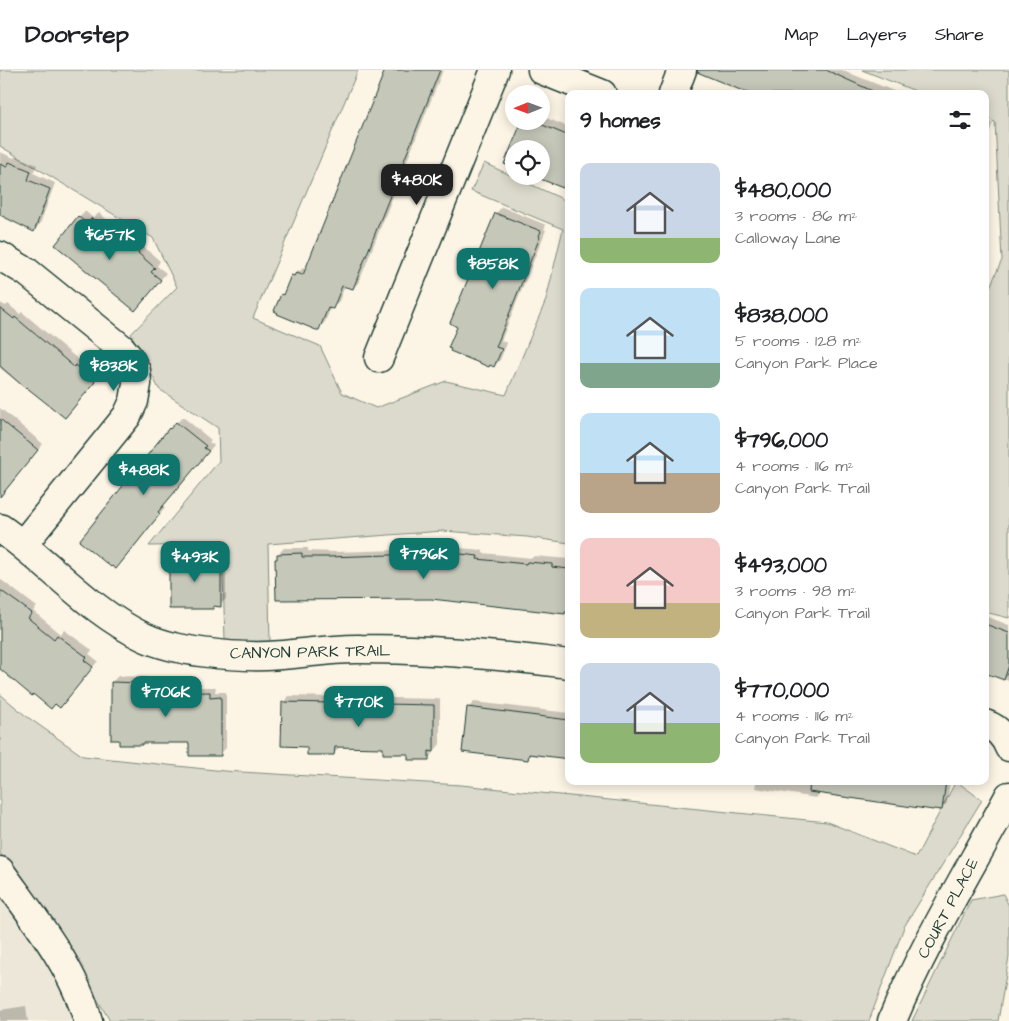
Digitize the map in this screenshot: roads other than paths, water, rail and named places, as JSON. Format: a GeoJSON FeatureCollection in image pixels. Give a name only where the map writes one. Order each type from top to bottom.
{"type":"FeatureCollection","features":[{"type":"Feature","properties":{"kind":"street"},"geometry":{"type":"LineString","coordinates":[[379,358],[495,70]]}},
{"type":"Feature","properties":{"kind":"street"},"geometry":{"type":"LineString","coordinates":[[542,70],[592,90]]}},
{"type":"Feature","properties":{"kind":"street"},"geometry":{"type":"LineString","coordinates":[[674,90],[682,70]]}},
{"type":"Feature","properties":{"kind":"street"},"geometry":{"type":"LineString","coordinates":[[0,256],[27,272],[121,348],[136,371],[137,384],[134,402],[127,416],[24,544]]}},
{"type":"Feature","properties":{"kind":"street","name":"CANYON PARK TRAIL"},"geometry":{"type":"LineString","coordinates":[[0,528],[24,544],[117,622],[146,638],[174,646],[218,654],[267,656],[360,649],[448,652],[509,656],[565,663]]}},
{"type":"Feature","properties":{"kind":"street"},"geometry":{"type":"LineString","coordinates":[[989,726],[999,731],[1009,746]]}},
{"type":"Feature","properties":{"kind":"street","name":"COURT PLACE"},"geometry":{"type":"LineString","coordinates":[[892,1021],[919,961],[1009,796]]}},
{"type":"Feature","properties":{"kind":"street"},"geometry":{"type":"LineString","coordinates":[[0,871],[45,933],[73,982],[88,1021]]}}]}
